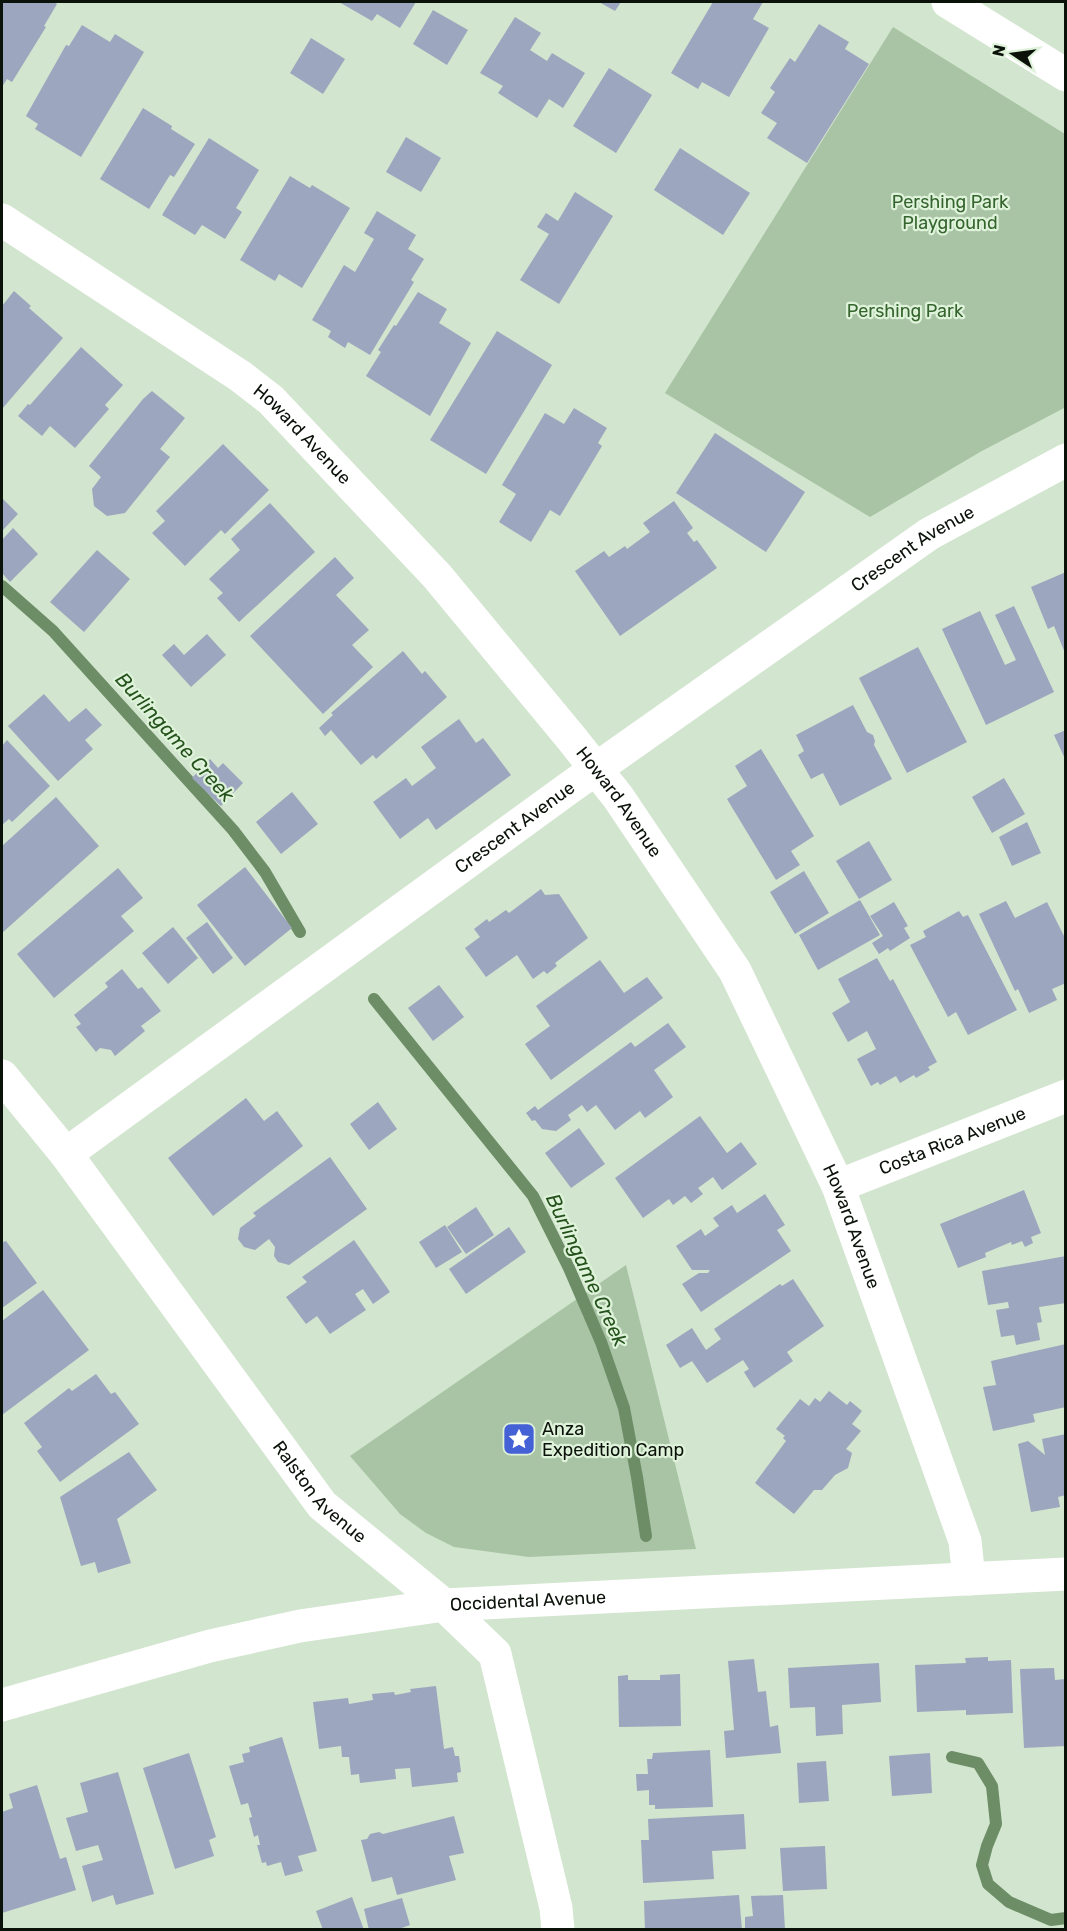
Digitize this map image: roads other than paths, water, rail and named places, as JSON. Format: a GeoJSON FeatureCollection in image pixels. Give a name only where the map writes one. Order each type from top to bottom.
{"type":"FeatureCollection","features":[{"type":"Feature","properties":{"kind":"street"},"geometry":{"type":"LineString","coordinates":[[948,2],[1065,75]]}},
{"type":"Feature","properties":{"kind":"street","name":"Howard Avenue"},"geometry":{"type":"LineString","coordinates":[[2,220],[240,376],[271,400],[437,576],[596,769],[735,971],[838,1186],[965,1541],[969,1579]]}},
{"type":"Feature","properties":{"kind":"street","name":"Crescent Avenue"},"geometry":{"type":"LineString","coordinates":[[66,1154],[596,769],[929,534],[1065,460]]}},
{"type":"Feature","properties":{"kind":"street","name":"Ralston Avenue"},"geometry":{"type":"LineString","coordinates":[[2,1076],[66,1154],[322,1505],[444,1605],[495,1654],[556,1908],[558,1929]]}},
{"type":"Feature","properties":{"kind":"street","name":"Costa Rica Avenue"},"geometry":{"type":"LineString","coordinates":[[838,1186],[1065,1096]]}},
{"type":"Feature","properties":{"kind":"street","name":"Occidental Avenue"},"geometry":{"type":"LineString","coordinates":[[2,1705],[210,1646],[300,1626],[444,1605],[1065,1574]]}},
{"type":"Feature","properties":{"kind":"waterway","name":"Burlingame Creek"},"geometry":{"type":"LineString","coordinates":[[2,586],[53,631],[233,830],[265,872],[300,932]]}},
{"type":"Feature","properties":{"kind":"waterway","name":"Burlingame Creek"},"geometry":{"type":"LineString","coordinates":[[374,999],[533,1196],[569,1268],[601,1342],[624,1408],[646,1536]]}},
{"type":"Feature","properties":{"kind":"waterway"},"geometry":{"type":"LineString","coordinates":[[952,1757],[978,1763],[992,1786],[996,1824],[982,1865],[988,1884],[1009,1902],[1051,1920],[1066,1918]]}},
{"type":"Feature","properties":{"kind":"place","name":"Anza Expedition Camp"},"geometry":{"type":"Point","coordinates":[519,1439]}},
{"type":"Feature","properties":{"kind":"park label","name":"Pershing Park Playground"},"geometry":{"type":"Point","coordinates":[950,212]}},
{"type":"Feature","properties":{"kind":"park label","name":"Pershing Park"},"geometry":{"type":"Point","coordinates":[905,311]}}]}
